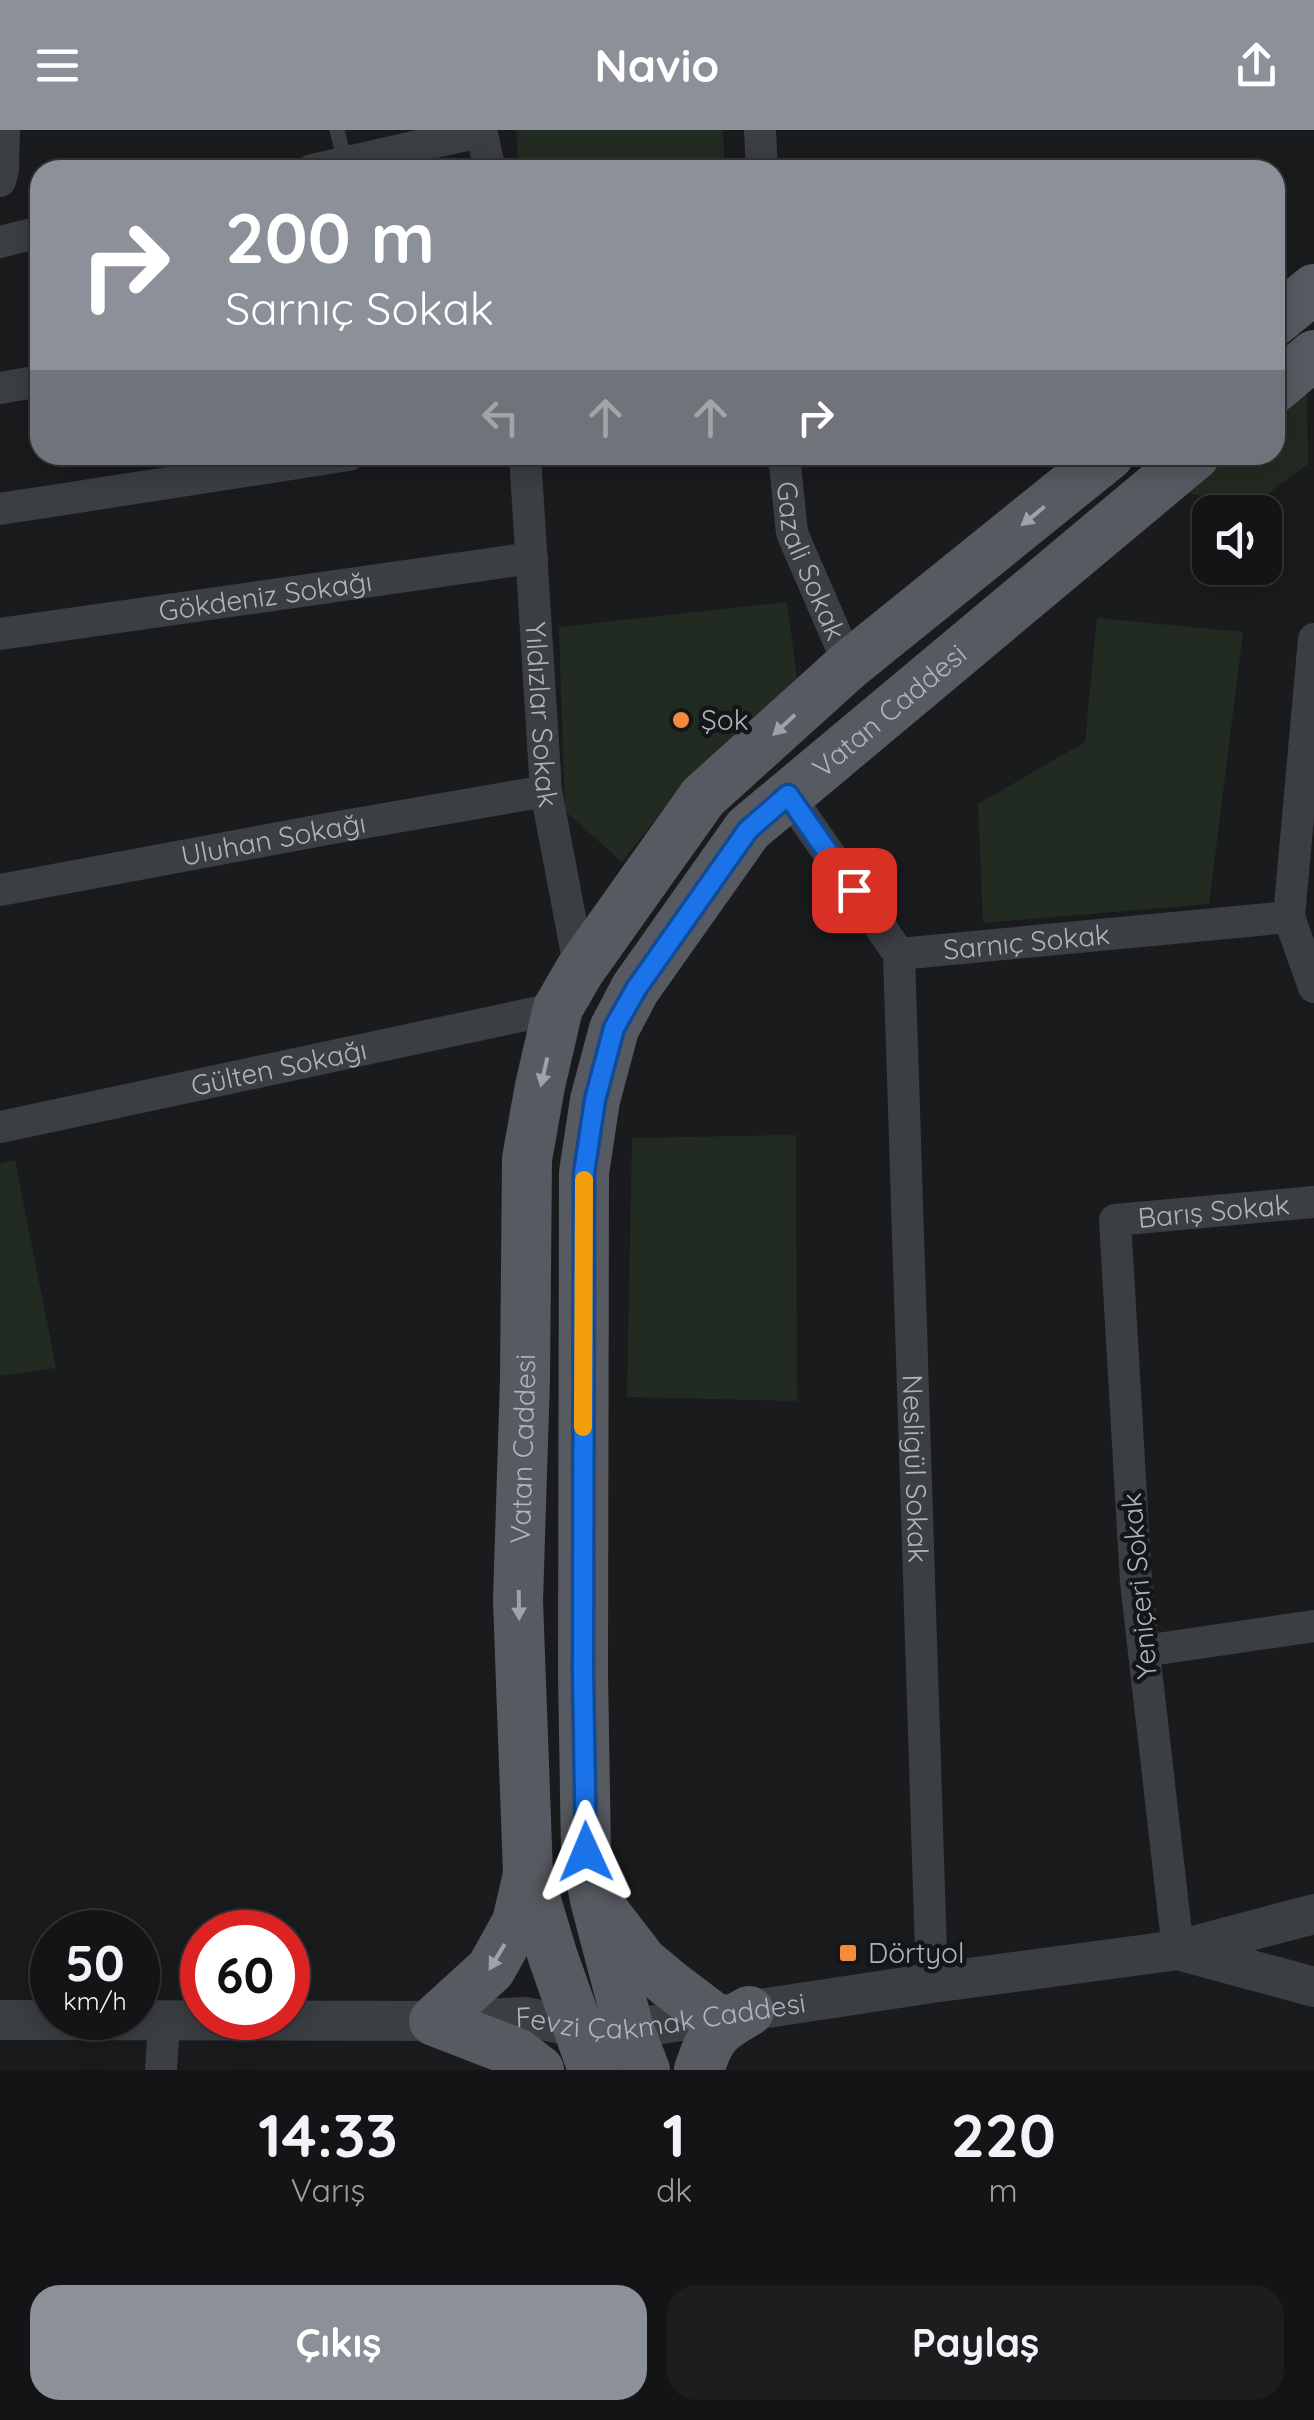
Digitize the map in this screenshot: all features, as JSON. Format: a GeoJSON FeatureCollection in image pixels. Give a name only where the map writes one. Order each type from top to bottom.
{"type":"FeatureCollection","features":[{"type":"Feature","properties":{"kind":"main road"},"geometry":{"type":"LineString","coordinates":[[1285,313],[1314,289]]}},
{"type":"Feature","properties":{"kind":"main road"},"geometry":{"type":"LineString","coordinates":[[1285,380],[1314,355]]}},
{"type":"Feature","properties":{"kind":"main road","name":"Vatan Caddesi"},"geometry":{"type":"LineString","coordinates":[[585,2048],[528,1874],[518,1600],[528,1159],[540,1086],[569,989],[704,796],[849,664],[1097,465]]}},
{"type":"Feature","properties":{"kind":"main road","name":"Vatan Caddesi"},"geometry":{"type":"LineString","coordinates":[[637,2050],[595,1900],[586,1852],[584,1173],[595,1100],[614,1028],[636,989],[748,830],[1182,465]]}},
{"type":"Feature","properties":{"kind":"main road"},"geometry":{"type":"LineString","coordinates":[[528,1874],[517,1922],[491,1968],[434,2020],[517,2053],[539,2070]]}},
{"type":"Feature","properties":{"kind":"main road"},"geometry":{"type":"LineString","coordinates":[[595,1900],[643,1962],[672,1986],[731,2014],[707,2044],[698,2070]]}},
{"type":"Feature","properties":{"kind":"street"},"geometry":{"type":"LineString","coordinates":[[0,181],[4,130]]}},
{"type":"Feature","properties":{"kind":"street"},"geometry":{"type":"LineString","coordinates":[[760,130],[762,160]]}},
{"type":"Feature","properties":{"kind":"street"},"geometry":{"type":"LineString","coordinates":[[354,160],[480,131],[487,160]]}},
{"type":"Feature","properties":{"kind":"street"},"geometry":{"type":"LineString","coordinates":[[0,242],[30,234]]}},
{"type":"Feature","properties":{"kind":"street"},"geometry":{"type":"LineString","coordinates":[[0,388],[30,383]]}},
{"type":"Feature","properties":{"kind":"street"},"geometry":{"type":"LineString","coordinates":[[0,508],[284,465]]}},
{"type":"Feature","properties":{"kind":"street","name":"Yıldızlar Sokak"},"geometry":{"type":"LineString","coordinates":[[526,465],[546,791],[569,989]]}},
{"type":"Feature","properties":{"kind":"street","name":"Gazali Sokak"},"geometry":{"type":"LineString","coordinates":[[785,465],[792,534],[849,664]]}},
{"type":"Feature","properties":{"kind":"street","name":"Gökdeniz Sokağı"},"geometry":{"type":"LineString","coordinates":[[0,634],[532,558]]}},
{"type":"Feature","properties":{"kind":"street"},"geometry":{"type":"LineString","coordinates":[[1314,640],[1289,917],[1314,987]]}},
{"type":"Feature","properties":{"kind":"street","name":"Uluhan Sokağı"},"geometry":{"type":"LineString","coordinates":[[0,890],[546,791]]}},
{"type":"Feature","properties":{"kind":"street"},"geometry":{"type":"LineString","coordinates":[[788,795],[899,954]]}},
{"type":"Feature","properties":{"kind":"street","name":"Sarnıç Sokak"},"geometry":{"type":"LineString","coordinates":[[899,954],[1289,917]]}},
{"type":"Feature","properties":{"kind":"street","name":"Nesligül Sokak"},"geometry":{"type":"LineString","coordinates":[[899,954],[932,1983]]}},
{"type":"Feature","properties":{"kind":"street","name":"Gülten Sokağı"},"geometry":{"type":"LineString","coordinates":[[0,1127],[569,989]]}},
{"type":"Feature","properties":{"kind":"street","name":"Barış Sokak"},"geometry":{"type":"LineString","coordinates":[[1115,1220],[1314,1202]]}},
{"type":"Feature","properties":{"kind":"street","name":"Yeniçeri Sokak"},"geometry":{"type":"LineString","coordinates":[[1115,1220],[1136,1582],[1178,1950]]}},
{"type":"Feature","properties":{"kind":"street"},"geometry":{"type":"LineString","coordinates":[[1144,1651],[1314,1626]]}},
{"type":"Feature","properties":{"kind":"street","name":"Fevzi Çakmak Caddesi"},"geometry":{"type":"LineString","coordinates":[[0,2020],[526,2017],[585,2048],[637,2050],[731,2014],[1178,1950],[1314,1914]]}},
{"type":"Feature","properties":{"kind":"street"},"geometry":{"type":"LineString","coordinates":[[1178,1950],[1314,1987]]}},
{"type":"Feature","properties":{"kind":"street"},"geometry":{"type":"LineString","coordinates":[[162,2070],[164,2022]]}},
{"type":"Feature","properties":{"kind":"lane"},"geometry":{"type":"LineString","coordinates":[[337,130],[344,160]]}},
{"type":"Feature","properties":{"kind":"shaded area"},"geometry":{"type":"Polygon","coordinates":[[[516,130],[723,130],[724,160],[518,160],[516,130]]]}},
{"type":"Feature","properties":{"kind":"shaded area"},"geometry":{"type":"Polygon","coordinates":[[[1307,386],[1308,464],[1266,495],[1178,492],[1211,465],[1285,465],[1285,404],[1307,386]]]}},
{"type":"Feature","properties":{"kind":"shaded area"},"geometry":{"type":"Polygon","coordinates":[[[787,602],[798,686],[688,778],[622,862],[565,811],[559,627],[787,602]]]}},
{"type":"Feature","properties":{"kind":"shaded area"},"geometry":{"type":"Polygon","coordinates":[[[1097,618],[1243,632],[1209,904],[983,923],[978,804],[1085,742],[1097,618]]]}},
{"type":"Feature","properties":{"kind":"shaded area"},"geometry":{"type":"Polygon","coordinates":[[[796,1135],[797,1401],[627,1397],[632,1138],[796,1135]]]}},
{"type":"Feature","properties":{"kind":"shaded area"},"geometry":{"type":"Polygon","coordinates":[[[15,1160],[56,1368],[0,1376],[0,1164],[15,1160]]]}},
{"type":"Feature","properties":{"kind":"slow traffic"},"geometry":{"type":"LineString","coordinates":[[583,1427],[584,1180]]}},
{"type":"Feature","properties":{"kind":"place","name":"Şok"},"geometry":{"type":"Point","coordinates":[681,720]}},
{"type":"Feature","properties":{"kind":"place","name":"Dörtyol"},"geometry":{"type":"Point","coordinates":[848,1953]}},
{"type":"Feature","properties":{"kind":"route"},"geometry":{"type":"LineString","coordinates":[[586,1852],[584,1173],[595,1100],[614,1028],[636,989],[748,830],[788,795],[854,890]]}}]}
